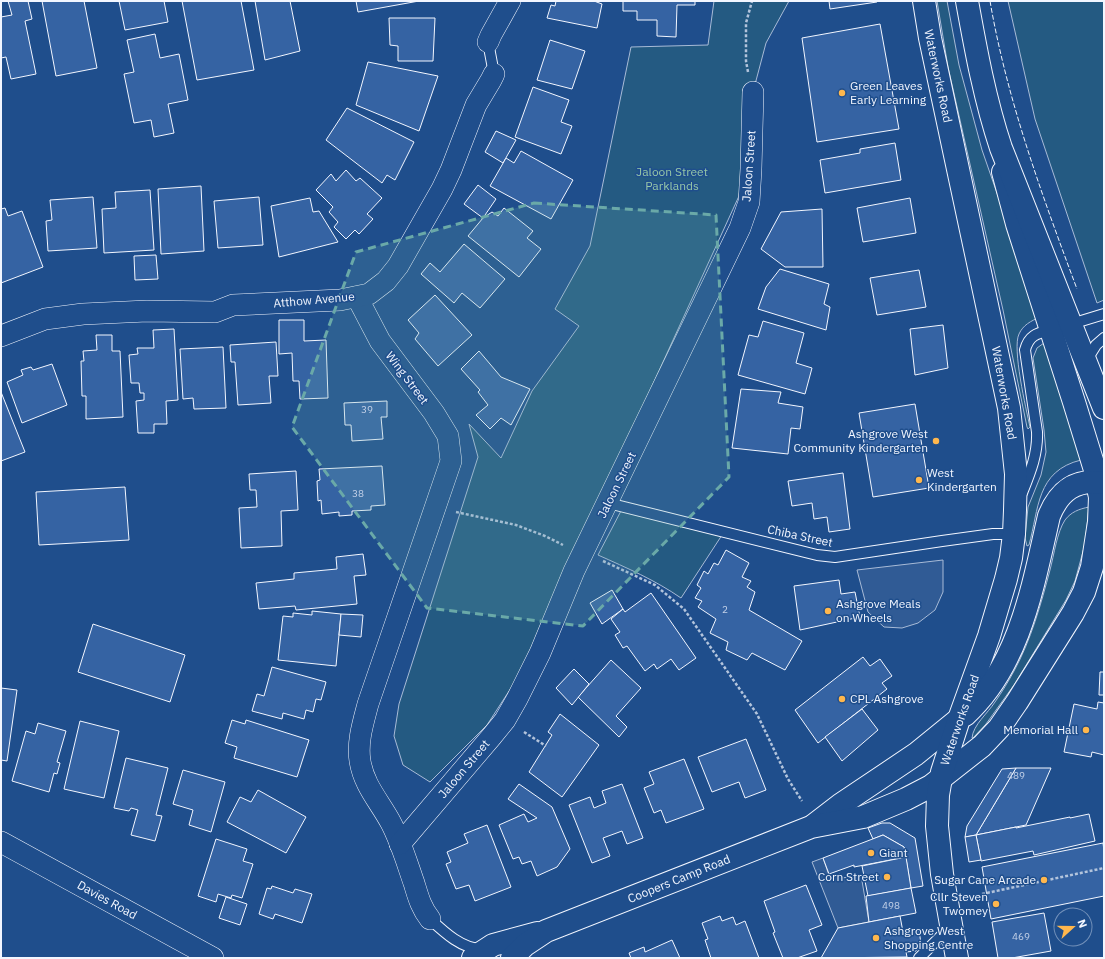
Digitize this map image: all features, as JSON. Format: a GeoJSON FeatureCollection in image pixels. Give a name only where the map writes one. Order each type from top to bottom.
{"type":"FeatureCollection","features":[{"type":"Feature","properties":{"kind":"main road","name":"Waterworks Road"},"geometry":{"type":"LineString","coordinates":[[924,1],[930,38],[1009,408],[1015,468],[1016,510],[1011,558],[989,636],[959,719],[940,780],[938,795],[937,826],[942,874],[957,958]]}},
{"type":"Feature","properties":{"kind":"main road","name":"Waterworks Road"},"geometry":{"type":"LineString","coordinates":[[940,780],[982,746],[999,728],[1080,602],[1090,577],[1098,536],[1101,483],[1074,402],[1061,327],[990,115],[967,1]]}},
{"type":"Feature","properties":{"kind":"main road","name":"Waterworks Road"},"geometry":{"type":"LineString","coordinates":[[1061,327],[1085,361],[1104,408]]}},
{"type":"Feature","properties":{"kind":"main road","name":"Coopers Camp Road"},"geometry":{"type":"LineString","coordinates":[[811,827],[840,805],[916,754],[959,719],[984,694],[998,675],[1010,653],[1026,609],[1049,516],[1055,503],[1069,489],[1087,482],[1101,483]]}},
{"type":"Feature","properties":{"kind":"main road","name":"Coopers Camp Road"},"geometry":{"type":"LineString","coordinates":[[479,955],[504,941],[546,931],[811,827],[863,817],[927,789],[940,780]]}},
{"type":"Feature","properties":{"kind":"main road","name":"Coopers Camp Road"},"geometry":{"type":"LineString","coordinates":[[512,958],[525,945],[546,931]]}},
{"type":"Feature","properties":{"kind":"street","name":"Atthow Avenue"},"geometry":{"type":"LineString","coordinates":[[488,42],[510,1]]}},
{"type":"Feature","properties":{"kind":"street","name":"Atthow Avenue"},"geometry":{"type":"LineString","coordinates":[[1,336],[45,319],[83,314],[147,311],[215,312],[233,305],[340,300],[369,294],[386,281],[398,266],[442,190],[476,105],[494,74]]}},
{"type":"Feature","properties":{"kind":"street","name":"Jaloon Street"},"geometry":{"type":"LineString","coordinates":[[400,844],[505,720],[517,699],[540,653],[574,571],[740,228],[749,202],[753,92]]}},
{"type":"Feature","properties":{"kind":"street","name":"Wing Street"},"geometry":{"type":"LineString","coordinates":[[357,297],[380,341],[434,413],[448,436],[451,461],[368,704],[360,737],[360,760],[363,775],[370,790],[391,822],[400,844]]}},
{"type":"Feature","properties":{"kind":"street","name":"Davies Road"},"geometry":{"type":"LineString","coordinates":[[1,842],[213,958]]}},
{"type":"Feature","properties":{"kind":"street"},"geometry":{"type":"LineString","coordinates":[[400,844],[421,906],[430,919]]}},
{"type":"Feature","properties":{"kind":"lane","name":"Atthow Avenue"},"geometry":{"type":"LineString","coordinates":[[488,42],[494,74]]}},
{"type":"Feature","properties":{"kind":"lane"},"geometry":{"type":"LineString","coordinates":[[1016,510],[1032,468],[1037,443],[1037,432],[1025,354],[1027,344],[1033,336],[1104,314]]}},
{"type":"Feature","properties":{"kind":"lane"},"geometry":{"type":"LineString","coordinates":[[1085,361],[1094,348],[1104,338]]}},
{"type":"Feature","properties":{"kind":"lane","name":"Chiba Street"},"geometry":{"type":"LineString","coordinates":[[608,503],[817,555],[835,558],[993,534],[1014,534]]}},
{"type":"Feature","properties":{"kind":"lane"},"geometry":{"type":"LineString","coordinates":[[430,919],[452,938],[473,948],[479,955]]}},
{"type":"Feature","properties":{"kind":"lane"},"geometry":{"type":"LineString","coordinates":[[919,958],[951,926]]}},
{"type":"Feature","properties":{"kind":"path"},"geometry":{"type":"LineString","coordinates":[[752,1],[746,23],[746,61],[753,92]]}},
{"type":"Feature","properties":{"kind":"path"},"geometry":{"type":"LineString","coordinates":[[452,511],[516,526],[545,536],[655,585],[684,608],[757,714],[788,779],[802,801]]}},
{"type":"Feature","properties":{"kind":"path"},"geometry":{"type":"LineString","coordinates":[[982,894],[1104,868]]}},
{"type":"Feature","properties":{"kind":"highlighted area"},"geometry":{"type":"Polygon","coordinates":[[[534,203],[716,215],[729,477],[583,626],[427,608],[292,427],[356,252],[534,203]]]}},
{"type":"Feature","properties":{"kind":"green space","name":"Jaloon Street Parklands"},"geometry":{"type":"Polygon","coordinates":[[[714,1],[789,1],[766,43],[753,92],[739,196],[543,624],[513,685],[487,725],[430,782],[403,765],[394,736],[399,704],[478,457],[469,424],[501,458],[532,391],[579,326],[555,309],[590,246],[631,47],[708,45],[714,1]]]}},
{"type":"Feature","properties":{"kind":"green space"},"geometry":{"type":"Polygon","coordinates":[[[937,1],[947,1],[959,65],[982,150],[1040,317],[1030,322],[1023,328],[1017,341],[1020,379],[1030,427],[1028,429],[1003,310],[948,67],[937,1]]]}},
{"type":"Feature","properties":{"kind":"green space"},"geometry":{"type":"Polygon","coordinates":[[[1008,1],[1104,1],[1104,300],[1097,303],[1035,119],[1008,1]]]}},
{"type":"Feature","properties":{"kind":"green space"},"geometry":{"type":"Polygon","coordinates":[[[1044,343],[1081,460],[1066,465],[1055,473],[1047,482],[1038,505],[1029,545],[1027,546],[1025,538],[1028,507],[1041,475],[1046,452],[1033,358],[1037,348],[1044,343]]]}},
{"type":"Feature","properties":{"kind":"green space"},"geometry":{"type":"Polygon","coordinates":[[[1089,507],[1085,544],[1075,581],[1066,600],[1014,685],[986,724],[972,738],[975,728],[1007,683],[1026,647],[1039,609],[1062,525],[1067,517],[1073,513],[1089,507]]]}},
{"type":"Feature","properties":{"kind":"green space"},"geometry":{"type":"Polygon","coordinates":[[[622,509],[722,535],[681,598],[651,580],[598,555],[622,509]]]}},
{"type":"Feature","properties":{"kind":"shaded area"},"geometry":{"type":"Polygon","coordinates":[[[943,560],[943,592],[935,610],[918,623],[902,628],[884,627],[868,612],[857,570],[943,560]]]}},
{"type":"Feature","properties":{"kind":"shaded area"},"geometry":{"type":"Polygon","coordinates":[[[823,858],[830,878],[840,874],[842,878],[861,875],[869,922],[838,928],[812,862],[823,858]]]}},
{"type":"Feature","properties":{"kind":"building"},"geometry":{"type":"Polygon","coordinates":[[[8,1],[28,1],[32,19],[25,21],[36,74],[11,79],[6,57],[1,58],[1,17],[12,15],[8,1]]]}},
{"type":"Feature","properties":{"kind":"building"},"geometry":{"type":"Polygon","coordinates":[[[42,1],[84,1],[97,68],[56,76],[42,1]]]}},
{"type":"Feature","properties":{"kind":"building"},"geometry":{"type":"Polygon","coordinates":[[[119,1],[164,1],[168,22],[125,30],[119,1]]]}},
{"type":"Feature","properties":{"kind":"building"},"geometry":{"type":"Polygon","coordinates":[[[182,1],[241,1],[254,70],[197,80],[182,1]]]}},
{"type":"Feature","properties":{"kind":"building"},"geometry":{"type":"Polygon","coordinates":[[[255,1],[290,1],[300,51],[265,60],[255,1]]]}},
{"type":"Feature","properties":{"kind":"building"},"geometry":{"type":"Polygon","coordinates":[[[356,1],[419,1],[358,12],[356,1]]]}},
{"type":"Feature","properties":{"kind":"building"},"geometry":{"type":"Polygon","coordinates":[[[556,1],[594,1],[602,4],[597,28],[547,18],[551,5],[555,6],[556,1]]]}},
{"type":"Feature","properties":{"kind":"building"},"geometry":{"type":"Polygon","coordinates":[[[623,1],[695,1],[695,5],[677,5],[676,37],[657,36],[657,20],[637,20],[637,11],[623,11],[623,1]]]}},
{"type":"Feature","properties":{"kind":"building"},"geometry":{"type":"Polygon","coordinates":[[[829,1],[877,1],[877,2],[830,9],[829,1]]]}},
{"type":"Feature","properties":{"kind":"building"},"geometry":{"type":"Polygon","coordinates":[[[389,18],[435,18],[433,61],[398,61],[398,46],[390,45],[389,18]]]}},
{"type":"Feature","properties":{"kind":"building","name":"Green Leaves Early Learning"},"geometry":{"type":"Polygon","coordinates":[[[880,24],[899,129],[817,142],[802,38],[880,24]]]}},
{"type":"Feature","properties":{"kind":"building"},"geometry":{"type":"Polygon","coordinates":[[[155,34],[160,58],[179,54],[188,100],[168,104],[174,133],[154,137],[151,120],[134,123],[124,74],[134,72],[127,40],[155,34]]]}},
{"type":"Feature","properties":{"kind":"building"},"geometry":{"type":"Polygon","coordinates":[[[550,40],[585,51],[572,89],[537,80],[550,40]]]}},
{"type":"Feature","properties":{"kind":"building"},"geometry":{"type":"Polygon","coordinates":[[[368,62],[438,76],[419,131],[356,105],[368,62]]]}},
{"type":"Feature","properties":{"kind":"building"},"geometry":{"type":"Polygon","coordinates":[[[533,87],[569,100],[561,122],[572,126],[561,154],[515,137],[533,87]]]}},
{"type":"Feature","properties":{"kind":"building"},"geometry":{"type":"Polygon","coordinates":[[[347,108],[414,142],[395,180],[387,175],[382,183],[326,140],[347,108]]]}},
{"type":"Feature","properties":{"kind":"building"},"geometry":{"type":"Polygon","coordinates":[[[496,131],[516,140],[503,163],[485,152],[496,131]]]}},
{"type":"Feature","properties":{"kind":"building"},"geometry":{"type":"Polygon","coordinates":[[[895,143],[901,180],[825,193],[820,160],[860,153],[860,149],[895,143]]]}},
{"type":"Feature","properties":{"kind":"building"},"geometry":{"type":"Polygon","coordinates":[[[521,151],[573,180],[551,219],[490,186],[506,158],[514,163],[521,151]]]}},
{"type":"Feature","properties":{"kind":"building"},"geometry":{"type":"Polygon","coordinates":[[[346,170],[356,181],[360,178],[382,198],[367,214],[373,219],[359,234],[355,230],[346,239],[334,227],[338,222],[329,212],[333,207],[316,190],[331,174],[336,181],[346,170]]]}},
{"type":"Feature","properties":{"kind":"building"},"geometry":{"type":"Polygon","coordinates":[[[478,185],[496,199],[483,218],[464,204],[478,185]]]}},
{"type":"Feature","properties":{"kind":"building"},"geometry":{"type":"Polygon","coordinates":[[[201,186],[204,251],[161,254],[158,189],[201,186]]]}},
{"type":"Feature","properties":{"kind":"building"},"geometry":{"type":"Polygon","coordinates":[[[150,190],[154,250],[104,253],[102,209],[116,208],[115,192],[150,190]]]}},
{"type":"Feature","properties":{"kind":"building"},"geometry":{"type":"Polygon","coordinates":[[[93,197],[97,248],[48,251],[46,221],[52,220],[50,200],[93,197]]]}},
{"type":"Feature","properties":{"kind":"building"},"geometry":{"type":"Polygon","coordinates":[[[259,197],[263,245],[218,248],[214,201],[259,197]]]}},
{"type":"Feature","properties":{"kind":"building"},"geometry":{"type":"Polygon","coordinates":[[[310,198],[313,212],[319,211],[338,242],[279,257],[271,206],[310,198]]]}},
{"type":"Feature","properties":{"kind":"building"},"geometry":{"type":"Polygon","coordinates":[[[910,198],[916,233],[863,242],[857,208],[910,198]]]}},
{"type":"Feature","properties":{"kind":"building"},"geometry":{"type":"Polygon","coordinates":[[[5,208],[8,216],[22,211],[43,267],[1,283],[1,209],[5,208]]]}},
{"type":"Feature","properties":{"kind":"building"},"geometry":{"type":"Polygon","coordinates":[[[504,208],[533,231],[527,238],[541,249],[519,277],[468,236],[483,218],[492,212],[498,216],[504,208]]]}},
{"type":"Feature","properties":{"kind":"building"},"geometry":{"type":"Polygon","coordinates":[[[822,209],[823,267],[785,267],[761,249],[781,212],[822,209]]]}},
{"type":"Feature","properties":{"kind":"building"},"geometry":{"type":"Polygon","coordinates":[[[464,244],[505,279],[480,308],[462,293],[454,303],[421,274],[430,263],[440,272],[464,244]]]}},
{"type":"Feature","properties":{"kind":"building"},"geometry":{"type":"Polygon","coordinates":[[[156,255],[158,279],[135,280],[134,256],[156,255]]]}},
{"type":"Feature","properties":{"kind":"building"},"geometry":{"type":"Polygon","coordinates":[[[780,269],[829,284],[824,304],[830,307],[826,330],[758,309],[766,287],[780,269]]]}},
{"type":"Feature","properties":{"kind":"building"},"geometry":{"type":"Polygon","coordinates":[[[919,270],[926,307],[877,315],[870,278],[919,270]]]}},
{"type":"Feature","properties":{"kind":"building"},"geometry":{"type":"Polygon","coordinates":[[[435,295],[472,335],[438,366],[415,339],[419,333],[408,320],[435,295]]]}},
{"type":"Feature","properties":{"kind":"building"},"geometry":{"type":"Polygon","coordinates":[[[279,320],[304,320],[304,341],[326,340],[328,398],[300,399],[299,381],[293,381],[292,353],[279,354],[279,320]]]}},
{"type":"Feature","properties":{"kind":"building"},"geometry":{"type":"Polygon","coordinates":[[[763,321],[804,333],[796,363],[812,368],[805,394],[738,375],[749,335],[758,337],[763,321]]]}},
{"type":"Feature","properties":{"kind":"building"},"geometry":{"type":"Polygon","coordinates":[[[943,325],[948,368],[915,375],[910,329],[943,325]]]}},
{"type":"Feature","properties":{"kind":"building"},"geometry":{"type":"Polygon","coordinates":[[[174,329],[178,400],[166,401],[167,424],[154,424],[154,433],[138,433],[136,401],[144,400],[144,393],[140,393],[139,383],[131,383],[129,355],[138,354],[137,348],[154,348],[153,330],[174,329]]]}},
{"type":"Feature","properties":{"kind":"building"},"geometry":{"type":"Polygon","coordinates":[[[96,335],[112,335],[112,351],[120,351],[123,417],[86,419],[86,396],[82,396],[81,361],[84,361],[83,351],[97,350],[96,335]]]}},
{"type":"Feature","properties":{"kind":"building"},"geometry":{"type":"Polygon","coordinates":[[[276,342],[278,376],[269,376],[271,403],[238,405],[235,362],[231,362],[230,345],[276,342]]]}},
{"type":"Feature","properties":{"kind":"building"},"geometry":{"type":"Polygon","coordinates":[[[223,347],[226,408],[194,409],[193,398],[183,399],[180,349],[223,347]]]}},
{"type":"Feature","properties":{"kind":"building"},"geometry":{"type":"Polygon","coordinates":[[[479,351],[501,377],[530,389],[511,425],[501,418],[490,429],[476,415],[488,405],[478,392],[480,390],[461,369],[479,351]]]}},
{"type":"Feature","properties":{"kind":"building"},"geometry":{"type":"Polygon","coordinates":[[[52,364],[67,405],[22,423],[7,382],[23,375],[21,370],[31,367],[33,370],[52,364]]]}},
{"type":"Feature","properties":{"kind":"building"},"geometry":{"type":"Polygon","coordinates":[[[741,389],[781,392],[778,403],[803,407],[800,429],[791,428],[788,454],[732,448],[741,389]]]}},
{"type":"Feature","properties":{"kind":"building"},"geometry":{"type":"Polygon","coordinates":[[[1,392],[25,452],[1,461],[1,392]]]}},
{"type":"Feature","properties":{"kind":"building"},"geometry":{"type":"Polygon","coordinates":[[[387,401],[387,417],[381,417],[383,439],[352,441],[351,425],[345,425],[344,403],[387,401]]]}},
{"type":"Feature","properties":{"kind":"building","name":"West Kindergarten"},"geometry":{"type":"Polygon","coordinates":[[[915,404],[929,488],[873,497],[859,413],[915,404]]]}},
{"type":"Feature","properties":{"kind":"building"},"geometry":{"type":"Polygon","coordinates":[[[382,466],[385,505],[371,506],[371,510],[352,511],[352,515],[339,516],[339,512],[322,514],[321,500],[318,501],[317,481],[320,480],[319,469],[382,466]]]}},
{"type":"Feature","properties":{"kind":"building"},"geometry":{"type":"Polygon","coordinates":[[[296,471],[298,510],[281,511],[282,546],[241,548],[239,508],[257,507],[256,490],[250,490],[249,474],[296,471]]]}},
{"type":"Feature","properties":{"kind":"building"},"geometry":{"type":"Polygon","coordinates":[[[843,473],[850,529],[829,532],[827,517],[814,519],[812,503],[792,506],[788,481],[843,473]]]}},
{"type":"Feature","properties":{"kind":"building"},"geometry":{"type":"Polygon","coordinates":[[[125,487],[129,540],[39,545],[36,492],[125,487]]]}},
{"type":"Feature","properties":{"kind":"building"},"geometry":{"type":"Polygon","coordinates":[[[726,550],[749,563],[742,577],[751,581],[747,587],[755,592],[749,610],[802,641],[785,670],[752,653],[747,660],[726,650],[728,642],[710,633],[716,619],[698,607],[702,601],[695,598],[701,588],[697,585],[704,571],[708,574],[714,563],[718,565],[726,550]]]}},
{"type":"Feature","properties":{"kind":"building"},"geometry":{"type":"Polygon","coordinates":[[[363,554],[366,575],[354,576],[357,604],[296,610],[295,606],[259,609],[256,583],[294,579],[294,573],[337,569],[336,557],[363,554]]]}},
{"type":"Feature","properties":{"kind":"building","name":"Ashgrove Meals on Wheels"},"geometry":{"type":"Polygon","coordinates":[[[839,580],[841,594],[855,592],[860,617],[800,630],[794,586],[839,580]]]}},
{"type":"Feature","properties":{"kind":"building"},"geometry":{"type":"Polygon","coordinates":[[[612,590],[623,609],[602,624],[590,603],[612,590]]]}},
{"type":"Feature","properties":{"kind":"building"},"geometry":{"type":"Polygon","coordinates":[[[651,593],[696,658],[679,670],[671,659],[657,669],[654,664],[645,671],[627,646],[623,648],[615,635],[620,632],[611,619],[623,609],[625,612],[651,593]]]}},
{"type":"Feature","properties":{"kind":"building"},"geometry":{"type":"Polygon","coordinates":[[[312,611],[341,614],[336,666],[278,660],[283,616],[293,617],[293,613],[312,615],[312,611]]]}},
{"type":"Feature","properties":{"kind":"building"},"geometry":{"type":"Polygon","coordinates":[[[341,614],[363,615],[361,637],[339,635],[341,614]]]}},
{"type":"Feature","properties":{"kind":"building"},"geometry":{"type":"Polygon","coordinates":[[[93,624],[185,655],[170,702],[78,672],[93,624]]]}},
{"type":"Feature","properties":{"kind":"building","name":"CPL Ashgrove"},"geometry":{"type":"Polygon","coordinates":[[[863,657],[870,666],[880,659],[892,676],[882,683],[887,689],[818,743],[795,710],[863,657]]]}},
{"type":"Feature","properties":{"kind":"building"},"geometry":{"type":"Polygon","coordinates":[[[611,660],[641,688],[616,716],[627,727],[619,737],[578,697],[611,660]]]}},
{"type":"Feature","properties":{"kind":"building"},"geometry":{"type":"Polygon","coordinates":[[[272,667],[326,682],[321,700],[316,699],[313,712],[306,710],[304,719],[283,713],[282,719],[252,711],[257,694],[264,696],[272,667]]]}},
{"type":"Feature","properties":{"kind":"building"},"geometry":{"type":"Polygon","coordinates":[[[574,669],[589,684],[572,705],[556,688],[574,669]]]}},
{"type":"Feature","properties":{"kind":"building"},"geometry":{"type":"Polygon","coordinates":[[[1100,672],[1104,672],[1104,695],[1099,695],[1100,672]]]}},
{"type":"Feature","properties":{"kind":"building"},"geometry":{"type":"Polygon","coordinates":[[[1,688],[17,690],[7,761],[1,760],[1,688]]]}},
{"type":"Feature","properties":{"kind":"building","name":"Memorial Hall"},"geometry":{"type":"Polygon","coordinates":[[[1098,702],[1104,703],[1104,755],[1092,752],[1091,757],[1064,752],[1074,704],[1097,709],[1098,702]]]}},
{"type":"Feature","properties":{"kind":"building"},"geometry":{"type":"Polygon","coordinates":[[[862,709],[878,730],[842,761],[825,737],[862,709]]]}},
{"type":"Feature","properties":{"kind":"building"},"geometry":{"type":"Polygon","coordinates":[[[560,714],[599,745],[562,797],[529,772],[552,735],[548,732],[560,714]]]}},
{"type":"Feature","properties":{"kind":"building"},"geometry":{"type":"Polygon","coordinates":[[[232,720],[245,724],[246,720],[309,740],[297,777],[234,758],[237,747],[225,743],[232,720]]]}},
{"type":"Feature","properties":{"kind":"building"},"geometry":{"type":"Polygon","coordinates":[[[80,721],[119,731],[104,798],[64,789],[80,721]]]}},
{"type":"Feature","properties":{"kind":"building"},"geometry":{"type":"Polygon","coordinates":[[[38,723],[66,731],[57,762],[60,763],[57,774],[54,773],[49,792],[12,781],[26,731],[35,734],[38,723]]]}},
{"type":"Feature","properties":{"kind":"building"},"geometry":{"type":"Polygon","coordinates":[[[746,739],[766,790],[745,798],[739,782],[712,792],[698,757],[746,739]]]}},
{"type":"Feature","properties":{"kind":"building"},"geometry":{"type":"Polygon","coordinates":[[[126,758],[168,768],[156,815],[162,816],[155,841],[131,835],[138,810],[131,808],[129,811],[114,808],[126,758]]]}},
{"type":"Feature","properties":{"kind":"building"},"geometry":{"type":"Polygon","coordinates":[[[684,759],[704,809],[666,823],[661,810],[654,813],[644,788],[654,784],[649,772],[684,759]]]}},
{"type":"Feature","properties":{"kind":"building"},"geometry":{"type":"Polygon","coordinates":[[[1016,768],[1051,768],[1026,825],[976,835],[1016,768]]]}},
{"type":"Feature","properties":{"kind":"building"},"geometry":{"type":"Polygon","coordinates":[[[1016,768],[976,835],[965,837],[967,826],[1002,769],[1016,768]]]}},
{"type":"Feature","properties":{"kind":"building"},"geometry":{"type":"Polygon","coordinates":[[[183,770],[225,782],[211,832],[189,825],[193,810],[173,804],[183,770]]]}},
{"type":"Feature","properties":{"kind":"building"},"geometry":{"type":"Polygon","coordinates":[[[519,784],[552,807],[570,849],[557,867],[537,876],[531,861],[522,864],[519,857],[513,859],[499,825],[524,814],[528,822],[537,818],[508,799],[519,784]]]}},
{"type":"Feature","properties":{"kind":"building"},"geometry":{"type":"Polygon","coordinates":[[[622,784],[643,838],[627,844],[622,831],[603,838],[610,856],[592,863],[569,805],[590,797],[594,808],[606,803],[602,791],[622,784]]]}},
{"type":"Feature","properties":{"kind":"building"},"geometry":{"type":"Polygon","coordinates":[[[258,790],[306,817],[286,853],[227,822],[240,797],[251,802],[258,790]]]}},
{"type":"Feature","properties":{"kind":"building"},"geometry":{"type":"Polygon","coordinates":[[[1089,814],[1095,841],[1034,855],[1033,851],[981,861],[976,835],[1089,814]]]}},
{"type":"Feature","properties":{"kind":"building"},"geometry":{"type":"Polygon","coordinates":[[[882,823],[890,823],[915,838],[923,886],[911,888],[904,847],[883,835],[873,839],[868,828],[882,823]]]}},
{"type":"Feature","properties":{"kind":"building"},"geometry":{"type":"Polygon","coordinates":[[[487,825],[511,887],[475,901],[469,885],[456,889],[446,864],[451,862],[447,852],[468,843],[464,834],[487,825]]]}},
{"type":"Feature","properties":{"kind":"building","name":"Giant"},"geometry":{"type":"Polygon","coordinates":[[[883,835],[904,847],[906,857],[854,867],[854,865],[829,874],[823,858],[883,835]]]}},
{"type":"Feature","properties":{"kind":"building"},"geometry":{"type":"Polygon","coordinates":[[[976,835],[981,860],[969,862],[965,837],[976,835]]]}},
{"type":"Feature","properties":{"kind":"building"},"geometry":{"type":"Polygon","coordinates":[[[216,839],[247,849],[243,861],[253,864],[242,898],[232,895],[231,898],[218,894],[216,902],[198,896],[216,839]]]}},
{"type":"Feature","properties":{"kind":"building","name":"Sugar Cane Arcade"},"geometry":{"type":"Polygon","coordinates":[[[1103,843],[1104,896],[991,919],[982,867],[1103,843]]]}},
{"type":"Feature","properties":{"kind":"building","name":"Corn Street"},"geometry":{"type":"Polygon","coordinates":[[[906,857],[911,888],[868,896],[862,866],[906,857]]]}},
{"type":"Feature","properties":{"kind":"building"},"geometry":{"type":"Polygon","coordinates":[[[806,885],[822,925],[809,930],[817,951],[797,958],[783,958],[773,933],[775,932],[764,901],[806,885]]]}},
{"type":"Feature","properties":{"kind":"building"},"geometry":{"type":"Polygon","coordinates":[[[272,886],[293,893],[295,889],[312,894],[302,923],[275,914],[273,919],[259,914],[267,888],[271,889],[272,886]]]}},
{"type":"Feature","properties":{"kind":"building"},"geometry":{"type":"Polygon","coordinates":[[[911,888],[916,913],[869,922],[866,896],[911,888]]]}},
{"type":"Feature","properties":{"kind":"building"},"geometry":{"type":"Polygon","coordinates":[[[226,897],[247,904],[240,925],[219,918],[226,897]]]}},
{"type":"Feature","properties":{"kind":"building"},"geometry":{"type":"Polygon","coordinates":[[[1044,913],[1051,951],[1012,958],[998,958],[992,922],[1044,913]]]}},
{"type":"Feature","properties":{"kind":"building"},"geometry":{"type":"Polygon","coordinates":[[[720,916],[722,921],[733,917],[736,925],[745,921],[759,958],[711,958],[705,940],[708,939],[702,923],[720,916]]]}},
{"type":"Feature","properties":{"kind":"building","name":"Ashgrove West Shopping Centre"},"geometry":{"type":"Polygon","coordinates":[[[900,916],[903,932],[919,930],[921,944],[916,951],[906,952],[907,957],[821,958],[838,928],[900,916]]]}},
{"type":"Feature","properties":{"kind":"building"},"geometry":{"type":"Polygon","coordinates":[[[672,940],[680,958],[631,958],[629,953],[644,947],[645,952],[672,940]]]}},
{"type":"Feature","properties":{"kind":"fence"},"geometry":{"type":"LineString","coordinates":[[990,1],[997,38],[1016,111],[1039,183],[1077,289]]}},
{"type":"Feature","properties":{"kind":"place","name":"Green Leaves Early Learning"},"geometry":{"type":"Point","coordinates":[842,93]}},
{"type":"Feature","properties":{"kind":"place","name":"Ashgrove West Community Kindergarten"},"geometry":{"type":"Point","coordinates":[936,441]}},
{"type":"Feature","properties":{"kind":"place","name":"West Kindergarten"},"geometry":{"type":"Point","coordinates":[919,480]}},
{"type":"Feature","properties":{"kind":"place","name":"Ashgrove Meals on Wheels"},"geometry":{"type":"Point","coordinates":[828,611]}},
{"type":"Feature","properties":{"kind":"place","name":"CPL Ashgrove"},"geometry":{"type":"Point","coordinates":[842,699]}},
{"type":"Feature","properties":{"kind":"place","name":"Memorial Hall"},"geometry":{"type":"Point","coordinates":[1086,730]}},
{"type":"Feature","properties":{"kind":"place","name":"Giant"},"geometry":{"type":"Point","coordinates":[871,853]}},
{"type":"Feature","properties":{"kind":"place","name":"Corn Street"},"geometry":{"type":"Point","coordinates":[887,877]}},
{"type":"Feature","properties":{"kind":"place","name":"Sugar Cane Arcade"},"geometry":{"type":"Point","coordinates":[1044,880]}},
{"type":"Feature","properties":{"kind":"place","name":"Cllr Steven Twomey"},"geometry":{"type":"Point","coordinates":[996,904]}},
{"type":"Feature","properties":{"kind":"place","name":"Ashgrove West Shopping Centre"},"geometry":{"type":"Point","coordinates":[876,938]}}]}
